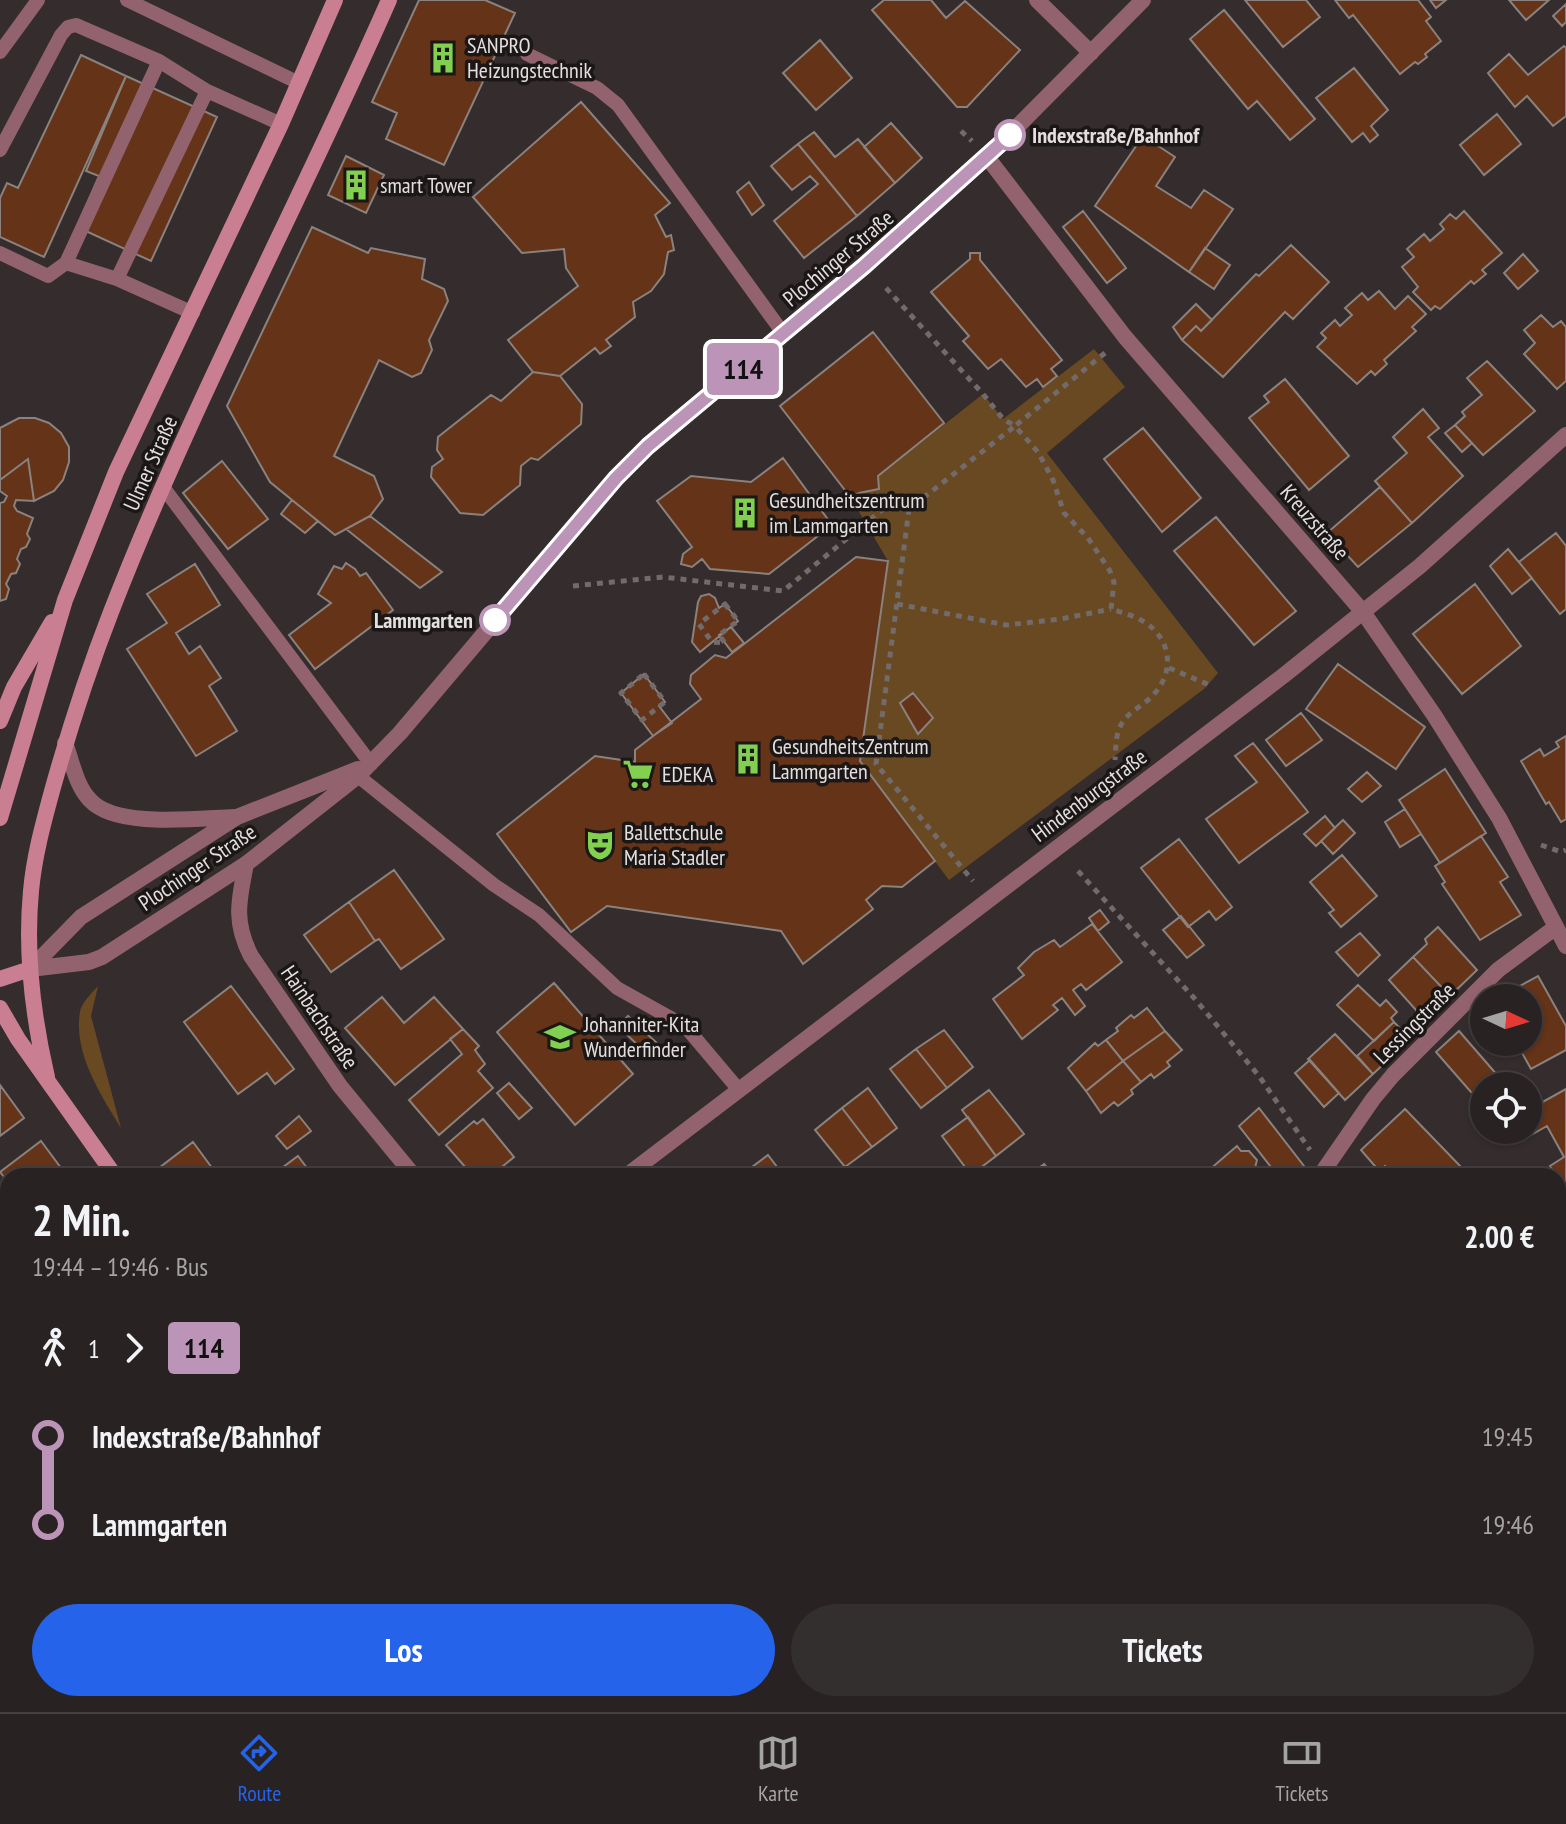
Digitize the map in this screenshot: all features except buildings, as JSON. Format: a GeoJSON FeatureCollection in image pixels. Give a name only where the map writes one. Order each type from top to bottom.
{"type":"FeatureCollection","features":[{"type":"Feature","properties":{"kind":"main road","name":"Ulmer Straße"},"geometry":{"type":"LineString","coordinates":[[0,818],[65,600],[116,472],[281,124],[335,0]]}},
{"type":"Feature","properties":{"kind":"main road","name":"Ulmer Straße"},"geometry":{"type":"LineString","coordinates":[[47,1077],[30,969],[30,893],[36,849],[65,743],[94,656],[163,487],[389,0]]}},
{"type":"Feature","properties":{"kind":"main road"},"geometry":{"type":"LineString","coordinates":[[0,721],[14,687],[65,600]]}},
{"type":"Feature","properties":{"kind":"main road","name":"Plochinger Straße"},"geometry":{"type":"LineString","coordinates":[[0,979],[30,969]]}},
{"type":"Feature","properties":{"kind":"main road"},"geometry":{"type":"LineString","coordinates":[[0,1008],[110,1168]]}},
{"type":"Feature","properties":{"kind":"street"},"geometry":{"type":"LineString","coordinates":[[1037,0],[1091,53]]}},
{"type":"Feature","properties":{"kind":"street","name":"Plochinger Straße"},"geometry":{"type":"LineString","coordinates":[[30,969],[89,962],[102,957],[246,864],[358,776],[400,733],[616,478],[648,446],[864,266],[987,157],[1143,0]]}},
{"type":"Feature","properties":{"kind":"street","name":"Kreuzstraße"},"geometry":{"type":"LineString","coordinates":[[987,157],[1125,337],[1363,612],[1434,715],[1499,818],[1566,946]]}},
{"type":"Feature","properties":{"kind":"street","name":"Hindenburgstraße"},"geometry":{"type":"LineString","coordinates":[[637,1168],[1363,612],[1420,566],[1566,435]]}},
{"type":"Feature","properties":{"kind":"street"},"geometry":{"type":"LineString","coordinates":[[65,743],[81,786],[90,801],[104,811],[143,818],[237,817]]}},
{"type":"Feature","properties":{"kind":"street","name":"Plochinger Straße"},"geometry":{"type":"LineString","coordinates":[[30,969],[81,917],[237,817],[371,764]]}},
{"type":"Feature","properties":{"kind":"street","name":"Hainbachstraße"},"geometry":{"type":"LineString","coordinates":[[246,864],[238,907],[243,940],[251,956],[340,1086],[407,1168]]}},
{"type":"Feature","properties":{"kind":"street","name":"Lessingstraße"},"geometry":{"type":"LineString","coordinates":[[1325,1168],[1393,1075],[1498,970],[1556,927]]}},
{"type":"Feature","properties":{"kind":"lane"},"geometry":{"type":"LineString","coordinates":[[0,52],[38,0]]}},
{"type":"Feature","properties":{"kind":"lane"},"geometry":{"type":"LineString","coordinates":[[127,0],[299,83]]}},
{"type":"Feature","properties":{"kind":"lane"},"geometry":{"type":"LineString","coordinates":[[0,150],[68,27],[84,27],[159,61],[207,91],[281,124]]}},
{"type":"Feature","properties":{"kind":"lane"},"geometry":{"type":"LineString","coordinates":[[527,54],[597,88],[618,105],[783,333]]}},
{"type":"Feature","properties":{"kind":"lane"},"geometry":{"type":"LineString","coordinates":[[0,253],[48,276],[66,263],[159,61]]}},
{"type":"Feature","properties":{"kind":"lane"},"geometry":{"type":"LineString","coordinates":[[117,279],[207,91]]}},
{"type":"Feature","properties":{"kind":"lane"},"geometry":{"type":"LineString","coordinates":[[66,263],[117,279],[193,313]]}},
{"type":"Feature","properties":{"kind":"lane"},"geometry":{"type":"LineString","coordinates":[[163,487],[371,764]]}},
{"type":"Feature","properties":{"kind":"lane"},"geometry":{"type":"LineString","coordinates":[[358,776],[494,885],[539,915],[617,988],[685,1026],[739,1090]]}},
{"type":"Feature","properties":{"kind":"path"},"geometry":{"type":"LineString","coordinates":[[886,288],[1003,419],[1015,426],[1038,452],[1053,480],[1064,513],[1088,538],[1110,571],[1114,582],[1111,609]]}},
{"type":"Feature","properties":{"kind":"path"},"geometry":{"type":"LineString","coordinates":[[986,901],[970,877],[876,764],[909,509],[1125,337]]}},
{"type":"Feature","properties":{"kind":"path"},"geometry":{"type":"LineString","coordinates":[[573,586],[663,577],[783,591],[888,505],[909,509]]}},
{"type":"Feature","properties":{"kind":"path"},"geometry":{"type":"LineString","coordinates":[[725,604],[738,621],[719,635],[725,643],[712,642],[699,624],[725,604]]}},
{"type":"Feature","properties":{"kind":"path"},"geometry":{"type":"LineString","coordinates":[[897,604],[1006,625],[1111,609],[1147,624],[1159,636],[1169,668],[1153,696],[1123,720],[1117,734],[1115,760]]}},
{"type":"Feature","properties":{"kind":"path"},"geometry":{"type":"LineString","coordinates":[[1169,668],[1212,686]]}},
{"type":"Feature","properties":{"kind":"path"},"geometry":{"type":"LineString","coordinates":[[644,674],[665,702],[659,706],[642,720],[621,693],[644,674]]}},
{"type":"Feature","properties":{"kind":"path"},"geometry":{"type":"LineString","coordinates":[[1078,871],[1195,999],[1259,1076],[1323,1168]]}},
{"type":"Feature","properties":{"kind":"shaded area"},"geometry":{"type":"Polygon","coordinates":[[[1094,349],[1125,387],[1047,453],[1218,673],[1204,689],[949,880],[860,761],[888,561],[851,498],[983,394],[1003,419],[1094,349]]]}},
{"type":"Feature","properties":{"kind":"shaded area"},"geometry":{"type":"Polygon","coordinates":[[[98,986],[91,1016],[121,1128],[90,1073],[81,1043],[81,1009],[98,986]]]}},
{"type":"Feature","properties":{"kind":"bus line","name":"114"},"geometry":{"type":"LineString","coordinates":[[495,620],[616,478],[648,446],[864,266],[1010,135]]}},
{"type":"Feature","properties":{"kind":"place","name":"SANPRO Heizungstechnik"},"geometry":{"type":"Point","coordinates":[443,58]}},
{"type":"Feature","properties":{"kind":"place","name":"Indexstraße/Bahnhof"},"geometry":{"type":"Point","coordinates":[1010,135]}},
{"type":"Feature","properties":{"kind":"place","name":"smart Tower"},"geometry":{"type":"Point","coordinates":[356,185]}},
{"type":"Feature","properties":{"kind":"place","name":"Gesundheitszentrum im Lammgarten"},"geometry":{"type":"Point","coordinates":[745,513]}},
{"type":"Feature","properties":{"kind":"place","name":"Lammgarten"},"geometry":{"type":"Point","coordinates":[495,620]}},
{"type":"Feature","properties":{"kind":"place","name":"GesundheitsZentrum Lammgarten"},"geometry":{"type":"Point","coordinates":[748,759]}},
{"type":"Feature","properties":{"kind":"place","name":"EDEKA"},"geometry":{"type":"Point","coordinates":[638,774]}},
{"type":"Feature","properties":{"kind":"place","name":"Ballettschule Maria Stadler"},"geometry":{"type":"Point","coordinates":[600,845]}},
{"type":"Feature","properties":{"kind":"place","name":"Johanniter-Kita Wunderfinder"},"geometry":{"type":"Point","coordinates":[560,1037]}}]}
